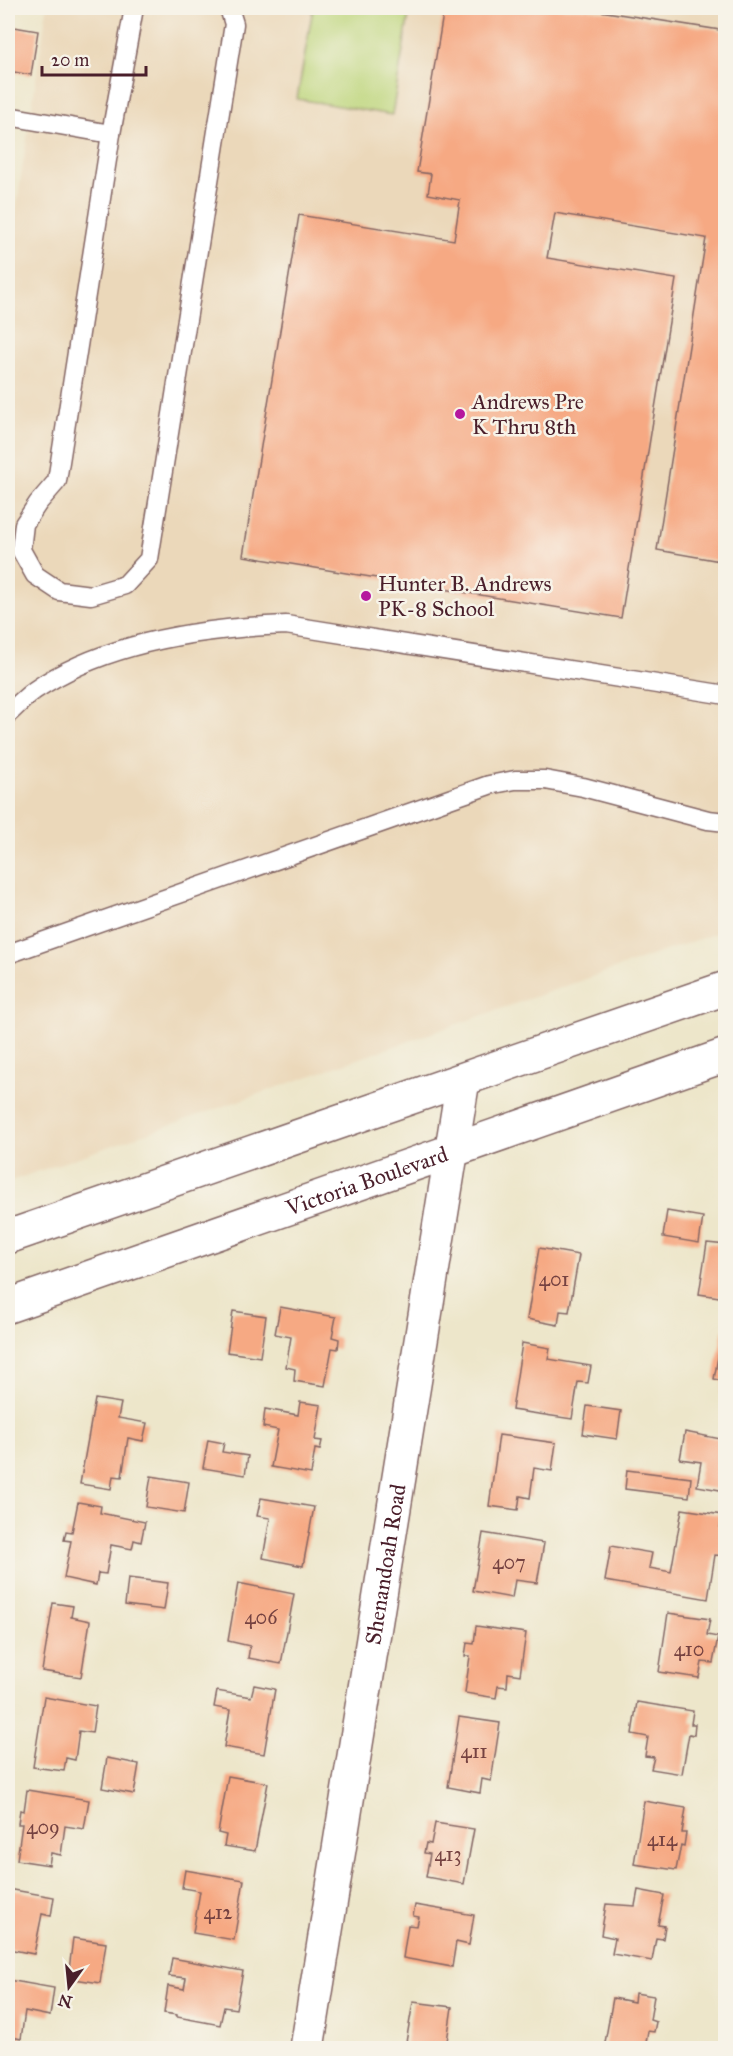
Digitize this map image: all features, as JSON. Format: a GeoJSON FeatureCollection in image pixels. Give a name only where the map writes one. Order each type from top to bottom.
{"type":"FeatureCollection","features":[{"type":"Feature","properties":{"kind":"main road"},"geometry":{"type":"LineString","coordinates":[[8,1237],[726,988]]}},
{"type":"Feature","properties":{"kind":"main road","name":"Victoria Boulevard"},"geometry":{"type":"LineString","coordinates":[[8,1305],[726,1055]]}},
{"type":"Feature","properties":{"kind":"main road","name":"Shenandoah Road"},"geometry":{"type":"LineString","coordinates":[[307,2049],[454,1148],[463,1080]]}},
{"type":"Feature","properties":{"kind":"lane"},"geometry":{"type":"LineString","coordinates":[[134,8],[111,134],[57,481],[24,524],[21,550],[35,575],[59,591],[91,595],[125,585],[149,559],[234,24],[230,8]]}},
{"type":"Feature","properties":{"kind":"lane"},"geometry":{"type":"LineString","coordinates":[[8,116],[111,134]]}},
{"type":"Feature","properties":{"kind":"lane"},"geometry":{"type":"LineString","coordinates":[[8,714],[35,690],[82,664],[133,646],[240,627],[286,625],[726,695]]}},
{"type":"Feature","properties":{"kind":"lane"},"geometry":{"type":"LineString","coordinates":[[8,954],[489,785],[544,780],[583,787],[708,820],[726,822]]}},
{"type":"Feature","properties":{"kind":"shaded area","name":"Hunter B. Andrews PK-8 School"},"geometry":{"type":"Polygon","coordinates":[[[47,8],[725,8],[725,930],[8,1182],[8,262],[47,8]]]}},
{"type":"Feature","properties":{"kind":"green space"},"geometry":{"type":"Polygon","coordinates":[[[313,8],[410,8],[392,115],[297,99],[313,8]]]}},
{"type":"Feature","properties":{"kind":"building","name":"Andrews Pre K Thru 8th"},"geometry":{"type":"Polygon","coordinates":[[[444,8],[581,8],[726,31],[726,562],[657,550],[706,238],[555,213],[547,258],[676,279],[621,618],[243,556],[299,215],[454,240],[460,200],[428,194],[431,174],[417,172],[444,8]]]}},
{"type":"Feature","properties":{"kind":"building"},"geometry":{"type":"Polygon","coordinates":[[[8,26],[38,31],[31,75],[8,71],[8,26]]]}},
{"type":"Feature","properties":{"kind":"building"},"geometry":{"type":"Polygon","coordinates":[[[667,1211],[703,1217],[699,1243],[663,1237],[667,1211]]]}},
{"type":"Feature","properties":{"kind":"building"},"geometry":{"type":"Polygon","coordinates":[[[707,1243],[726,1245],[726,1298],[699,1294],[707,1243]]]}},
{"type":"Feature","properties":{"kind":"building"},"geometry":{"type":"Polygon","coordinates":[[[539,1248],[579,1255],[569,1312],[560,1311],[558,1325],[527,1319],[539,1248]]]}},
{"type":"Feature","properties":{"kind":"building"},"geometry":{"type":"Polygon","coordinates":[[[280,1307],[336,1317],[332,1337],[339,1339],[338,1349],[332,1348],[325,1386],[294,1381],[295,1369],[286,1367],[291,1337],[275,1334],[280,1307]]]}},
{"type":"Feature","properties":{"kind":"building"},"geometry":{"type":"Polygon","coordinates":[[[233,1311],[266,1316],[260,1357],[227,1352],[233,1311]]]}},
{"type":"Feature","properties":{"kind":"building"},"geometry":{"type":"Polygon","coordinates":[[[723,1330],[726,1331],[726,1396],[720,1395],[723,1381],[714,1379],[723,1330]]]}},
{"type":"Feature","properties":{"kind":"building"},"geometry":{"type":"Polygon","coordinates":[[[522,1343],[550,1348],[548,1359],[591,1366],[588,1383],[578,1382],[572,1419],[512,1410],[522,1343]]]}},
{"type":"Feature","properties":{"kind":"building"},"geometry":{"type":"Polygon","coordinates":[[[95,1399],[121,1403],[118,1418],[147,1423],[143,1441],[128,1438],[122,1477],[113,1476],[111,1489],[80,1484],[95,1399]]]}},
{"type":"Feature","properties":{"kind":"building"},"geometry":{"type":"Polygon","coordinates":[[[300,1402],[321,1405],[315,1440],[322,1441],[320,1450],[315,1449],[311,1474],[271,1467],[278,1430],[263,1427],[265,1409],[298,1415],[300,1402]]]}},
{"type":"Feature","properties":{"kind":"building"},"geometry":{"type":"Polygon","coordinates":[[[587,1406],[621,1411],[617,1439],[583,1434],[587,1406]]]}},
{"type":"Feature","properties":{"kind":"building"},"geometry":{"type":"Polygon","coordinates":[[[685,1432],[726,1440],[726,1491],[697,1486],[701,1462],[680,1459],[685,1432]]]}},
{"type":"Feature","properties":{"kind":"building"},"geometry":{"type":"Polygon","coordinates":[[[499,1435],[556,1443],[552,1471],[534,1468],[530,1498],[520,1496],[518,1510],[489,1506],[499,1435]]]}},
{"type":"Feature","properties":{"kind":"building"},"geometry":{"type":"Polygon","coordinates":[[[208,1440],[224,1443],[222,1452],[248,1456],[245,1475],[203,1468],[208,1440]]]}},
{"type":"Feature","properties":{"kind":"building"},"geometry":{"type":"Polygon","coordinates":[[[627,1470],[691,1478],[689,1497],[625,1489],[627,1470]]]}},
{"type":"Feature","properties":{"kind":"building"},"geometry":{"type":"Polygon","coordinates":[[[151,1476],[189,1482],[184,1513],[146,1507],[151,1476]]]}},
{"type":"Feature","properties":{"kind":"building"},"geometry":{"type":"Polygon","coordinates":[[[261,1498],[314,1507],[303,1566],[263,1558],[270,1518],[257,1516],[261,1498]]]}},
{"type":"Feature","properties":{"kind":"building"},"geometry":{"type":"Polygon","coordinates":[[[78,1502],[101,1506],[100,1513],[145,1522],[141,1542],[134,1540],[132,1549],[111,1545],[106,1574],[98,1573],[96,1585],[64,1578],[71,1541],[64,1540],[66,1531],[72,1532],[78,1502]]]}},
{"type":"Feature","properties":{"kind":"building"},"geometry":{"type":"Polygon","coordinates":[[[682,1509],[722,1515],[720,1529],[726,1530],[726,1556],[715,1555],[708,1599],[605,1581],[611,1546],[652,1553],[649,1568],[671,1572],[682,1509]]]}},
{"type":"Feature","properties":{"kind":"building"},"geometry":{"type":"Polygon","coordinates":[[[483,1533],[544,1543],[537,1583],[515,1580],[512,1598],[473,1591],[483,1533]]]}},
{"type":"Feature","properties":{"kind":"building"},"geometry":{"type":"Polygon","coordinates":[[[128,1578],[168,1583],[164,1610],[125,1605],[128,1578]]]}},
{"type":"Feature","properties":{"kind":"building"},"geometry":{"type":"Polygon","coordinates":[[[238,1583],[294,1594],[281,1664],[248,1658],[250,1646],[228,1641],[238,1583]]]}},
{"type":"Feature","properties":{"kind":"building"},"geometry":{"type":"Polygon","coordinates":[[[53,1603],[73,1606],[71,1617],[90,1621],[81,1677],[42,1671],[53,1603]]]}},
{"type":"Feature","properties":{"kind":"building"},"geometry":{"type":"Polygon","coordinates":[[[668,1613],[710,1619],[707,1635],[718,1637],[713,1663],[702,1662],[699,1678],[659,1672],[668,1613]]]}},
{"type":"Feature","properties":{"kind":"building"},"geometry":{"type":"Polygon","coordinates":[[[476,1626],[526,1633],[520,1675],[508,1673],[507,1687],[498,1686],[496,1698],[465,1693],[470,1656],[465,1656],[467,1643],[474,1644],[476,1626]]]}},
{"type":"Feature","properties":{"kind":"building"},"geometry":{"type":"Polygon","coordinates":[[[254,1685],[275,1689],[264,1754],[224,1747],[230,1710],[214,1707],[217,1691],[251,1697],[254,1685]]]}},
{"type":"Feature","properties":{"kind":"building"},"geometry":{"type":"Polygon","coordinates":[[[44,1697],[96,1706],[92,1733],[79,1731],[75,1760],[66,1758],[64,1771],[33,1767],[44,1697]]]}},
{"type":"Feature","properties":{"kind":"building"},"geometry":{"type":"Polygon","coordinates":[[[637,1702],[693,1711],[691,1724],[695,1724],[694,1735],[689,1734],[682,1774],[651,1769],[654,1757],[645,1756],[648,1737],[632,1734],[637,1702]]]}},
{"type":"Feature","properties":{"kind":"building"},"geometry":{"type":"Polygon","coordinates":[[[459,1717],[500,1723],[491,1781],[482,1779],[480,1793],[448,1787],[459,1717]]]}},
{"type":"Feature","properties":{"kind":"building"},"geometry":{"type":"Polygon","coordinates":[[[107,1758],[139,1764],[134,1794],[102,1788],[107,1758]]]}},
{"type":"Feature","properties":{"kind":"building"},"geometry":{"type":"Polygon","coordinates":[[[228,1776],[268,1783],[255,1851],[224,1846],[226,1835],[218,1833],[228,1776]]]}},
{"type":"Feature","properties":{"kind":"building"},"geometry":{"type":"Polygon","coordinates":[[[27,1790],[89,1800],[84,1829],[65,1826],[61,1855],[51,1853],[49,1865],[17,1860],[22,1824],[18,1824],[20,1810],[24,1811],[27,1790]]]}},
{"type":"Feature","properties":{"kind":"building"},"geometry":{"type":"Polygon","coordinates":[[[644,1801],[686,1808],[682,1833],[686,1833],[684,1846],[681,1845],[676,1870],[634,1864],[644,1801]]]}},
{"type":"Feature","properties":{"kind":"building"},"geometry":{"type":"Polygon","coordinates":[[[435,1823],[474,1829],[464,1884],[426,1877],[430,1854],[424,1853],[426,1843],[431,1844],[435,1823]]]}},
{"type":"Feature","properties":{"kind":"building"},"geometry":{"type":"Polygon","coordinates":[[[185,1870],[244,1880],[234,1940],[193,1933],[200,1891],[182,1888],[185,1870]]]}},
{"type":"Feature","properties":{"kind":"building"},"geometry":{"type":"Polygon","coordinates":[[[8,1889],[54,1897],[51,1916],[42,1914],[34,1954],[8,1949],[8,1889]]]}},
{"type":"Feature","properties":{"kind":"building"},"geometry":{"type":"Polygon","coordinates":[[[638,1890],[664,1895],[658,1925],[665,1926],[663,1939],[656,1938],[652,1961],[612,1954],[615,1938],[601,1935],[606,1904],[635,1906],[638,1890]]]}},
{"type":"Feature","properties":{"kind":"building"},"geometry":{"type":"Polygon","coordinates":[[[415,1905],[474,1915],[469,1945],[456,1942],[452,1967],[403,1958],[408,1925],[417,1926],[419,1917],[413,1916],[415,1905]]]}},
{"type":"Feature","properties":{"kind":"building"},"geometry":{"type":"Polygon","coordinates":[[[73,1938],[106,1943],[100,1983],[68,1978],[73,1938]]]}},
{"type":"Feature","properties":{"kind":"building"},"geometry":{"type":"Polygon","coordinates":[[[172,1958],[243,1971],[236,2009],[224,2007],[220,2025],[164,2013],[168,1986],[184,1989],[186,1978],[169,1976],[172,1958]]]}},
{"type":"Feature","properties":{"kind":"building"},"geometry":{"type":"Polygon","coordinates":[[[8,1980],[54,1988],[50,2016],[25,2011],[21,2039],[12,2037],[10,2048],[8,2048],[8,1980]]]}},
{"type":"Feature","properties":{"kind":"building"},"geometry":{"type":"Polygon","coordinates":[[[635,1993],[654,1996],[650,2020],[656,2022],[654,2032],[648,2031],[645,2048],[604,2048],[613,1998],[634,2002],[635,1993]]]}},
{"type":"Feature","properties":{"kind":"building"},"geometry":{"type":"Polygon","coordinates":[[[413,2002],[452,2007],[446,2048],[405,2048],[413,2002]]]}},
{"type":"Feature","properties":{"kind":"place","name":"Andrews Pre K Thru 8th"},"geometry":{"type":"Point","coordinates":[460,414]}},
{"type":"Feature","properties":{"kind":"place","name":"Hunter B. Andrews PK-8 School"},"geometry":{"type":"Point","coordinates":[366,596]}}]}
